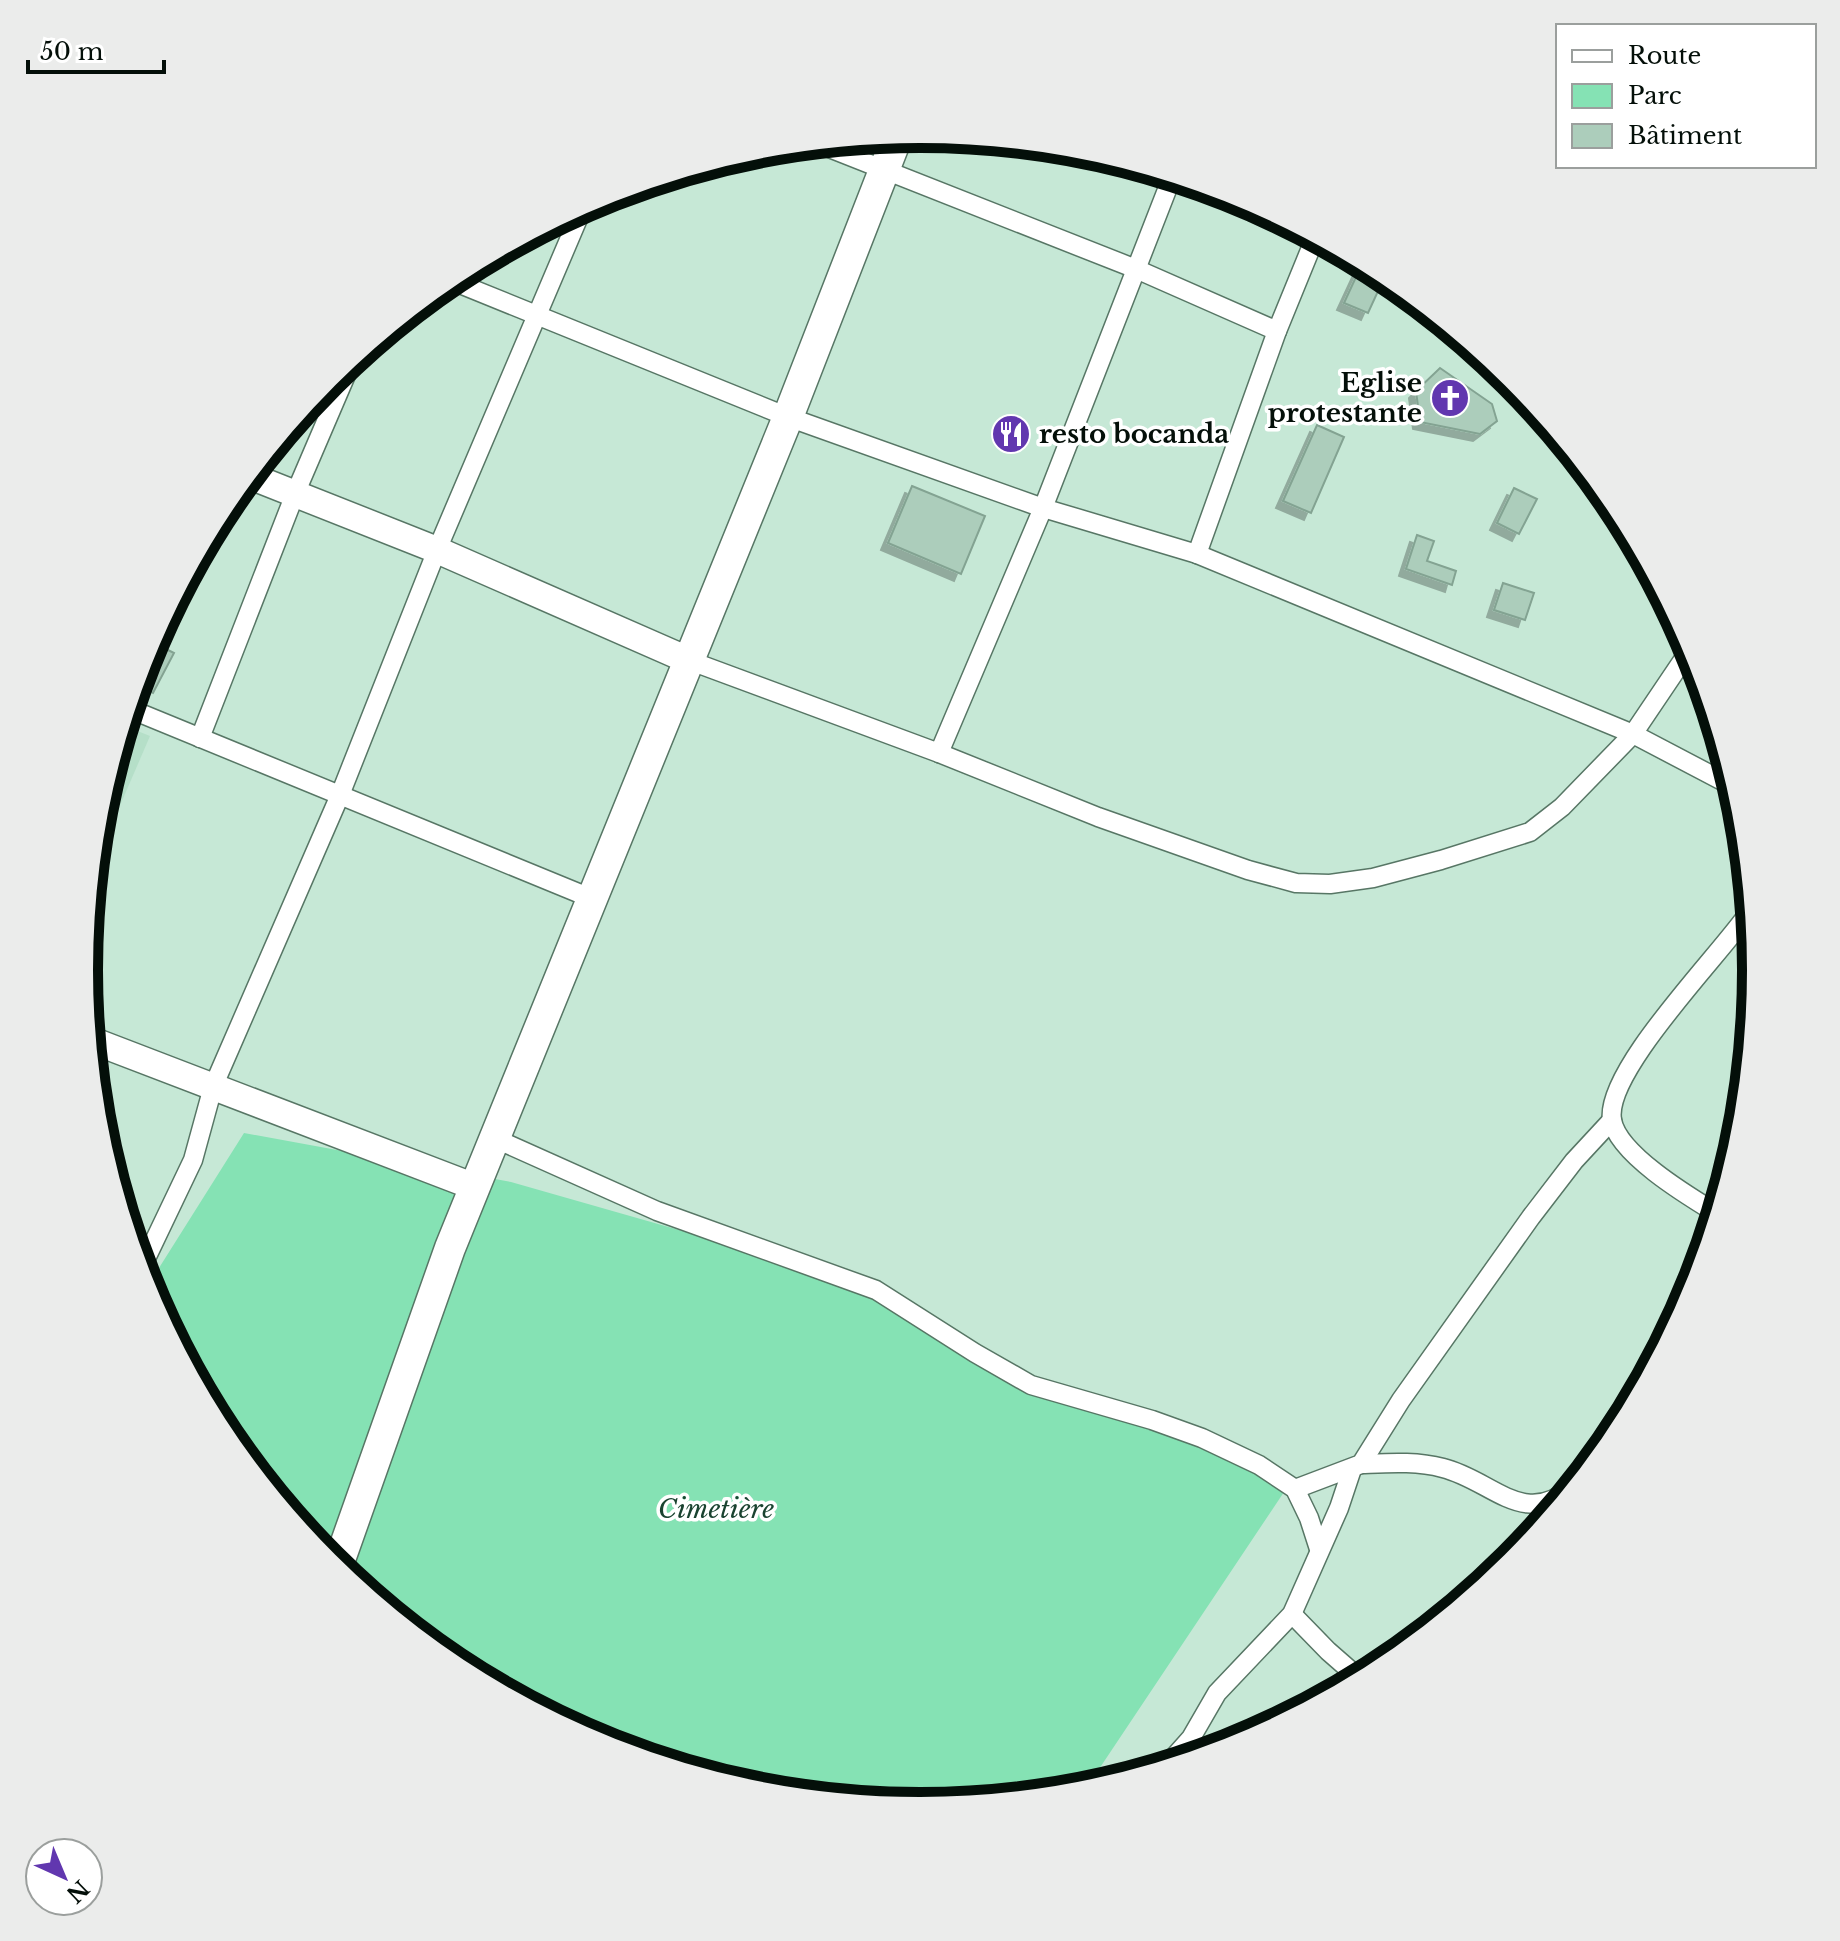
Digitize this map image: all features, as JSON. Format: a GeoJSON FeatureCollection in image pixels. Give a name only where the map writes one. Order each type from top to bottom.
{"type":"FeatureCollection","features":[{"type":"Feature","properties":{"kind":"main road"},"geometry":{"type":"LineString","coordinates":[[342,1555],[450,1248],[788,417],[892,149]]}},
{"type":"Feature","properties":{"kind":"street"},"geometry":{"type":"LineString","coordinates":[[841,153],[1136,269],[1277,331]]}},
{"type":"Feature","properties":{"kind":"street"},"geometry":{"type":"LineString","coordinates":[[939,753],[1043,508],[1168,187]]}},
{"type":"Feature","properties":{"kind":"street"},"geometry":{"type":"LineString","coordinates":[[149,1253],[193,1160],[213,1087],[340,795],[437,550],[576,224]]}},
{"type":"Feature","properties":{"kind":"street"},"geometry":{"type":"LineString","coordinates":[[1197,554],[1277,331],[1311,248]]}},
{"type":"Feature","properties":{"kind":"street"},"geometry":{"type":"LineString","coordinates":[[465,286],[788,417],[1043,508],[1197,554],[1633,734],[1719,779]]}},
{"type":"Feature","properties":{"kind":"street"},"geometry":{"type":"LineString","coordinates":[[200,738],[295,494],[341,387]]}},
{"type":"Feature","properties":{"kind":"street"},"geometry":{"type":"LineString","coordinates":[[261,480],[437,550],[688,660],[939,753],[1098,817],[1248,870],[1296,883],[1330,884],[1373,878],[1530,832],[1562,807],[1633,734],[1681,662]]}},
{"type":"Feature","properties":{"kind":"street"},"geometry":{"type":"LineString","coordinates":[[140,713],[593,899]]}},
{"type":"Feature","properties":{"kind":"street"},"geometry":{"type":"LineString","coordinates":[[1180,1750],[1191,1738],[1217,1693],[1292,1614],[1356,1467],[1531,1217],[1574,1161],[1612,1120],[1617,1096],[1640,1050],[1740,925]]}},
{"type":"Feature","properties":{"kind":"street"},"geometry":{"type":"LineString","coordinates":[[102,1044],[475,1187]]}},
{"type":"Feature","properties":{"kind":"street"},"geometry":{"type":"LineString","coordinates":[[1612,1120],[1625,1143],[1642,1161],[1706,1209]]}},
{"type":"Feature","properties":{"kind":"street"},"geometry":{"type":"LineString","coordinates":[[494,1138],[657,1211],[868,1287],[1023,1382],[1202,1438],[1259,1465],[1295,1489],[1319,1549]]}},
{"type":"Feature","properties":{"kind":"street"},"geometry":{"type":"LineString","coordinates":[[1295,1489],[1356,1467],[1422,1463],[1468,1477],[1512,1500],[1533,1505],[1546,1503]]}},
{"type":"Feature","properties":{"kind":"street"},"geometry":{"type":"LineString","coordinates":[[1292,1614],[1350,1670]]}},
{"type":"Feature","properties":{"kind":"shaded area"},"geometry":{"type":"Polygon","coordinates":[[[135,730],[150,736],[111,826],[135,730]]]}},
{"type":"Feature","properties":{"kind":"green space","name":"Cimetière"},"geometry":{"type":"Polygon","coordinates":[[[244,1133],[511,1182],[886,1292],[1016,1383],[1150,1420],[1288,1486],[1096,1773],[974,1791],[920,1792],[866,1791],[760,1777],[656,1749],[556,1708],[463,1654],[378,1589],[302,1512],[237,1427],[183,1334],[156,1272],[244,1133]]]}},
{"type":"Feature","properties":{"kind":"building"},"geometry":{"type":"Polygon","coordinates":[[[1357,275],[1379,289],[1368,313],[1344,303],[1357,275]]]}},
{"type":"Feature","properties":{"kind":"building","name":"Eglise protestante"},"geometry":{"type":"Polygon","coordinates":[[[1440,368],[1492,404],[1497,421],[1480,434],[1420,422],[1416,391],[1440,368]]]}},
{"type":"Feature","properties":{"kind":"building"},"geometry":{"type":"Polygon","coordinates":[[[1317,425],[1344,437],[1311,513],[1283,501],[1317,425]]]}},
{"type":"Feature","properties":{"kind":"building"},"geometry":{"type":"Polygon","coordinates":[[[912,486],[985,516],[961,574],[888,543],[912,486]]]}},
{"type":"Feature","properties":{"kind":"building"},"geometry":{"type":"Polygon","coordinates":[[[1514,488],[1537,499],[1519,534],[1497,523],[1514,488]]]}},
{"type":"Feature","properties":{"kind":"building"},"geometry":{"type":"Polygon","coordinates":[[[1417,535],[1434,541],[1427,561],[1456,571],[1452,585],[1406,569],[1417,535]]]}},
{"type":"Feature","properties":{"kind":"building"},"geometry":{"type":"Polygon","coordinates":[[[1503,583],[1534,593],[1525,620],[1494,610],[1503,583]]]}},
{"type":"Feature","properties":{"kind":"building"},"geometry":{"type":"Polygon","coordinates":[[[164,648],[174,653],[153,693],[148,690],[164,648]]]}},
{"type":"Feature","properties":{"kind":"place","name":"Eglise protestante"},"geometry":{"type":"Point","coordinates":[1450,398]}},
{"type":"Feature","properties":{"kind":"place","name":"resto bocanda"},"geometry":{"type":"Point","coordinates":[1011,434]}}]}
